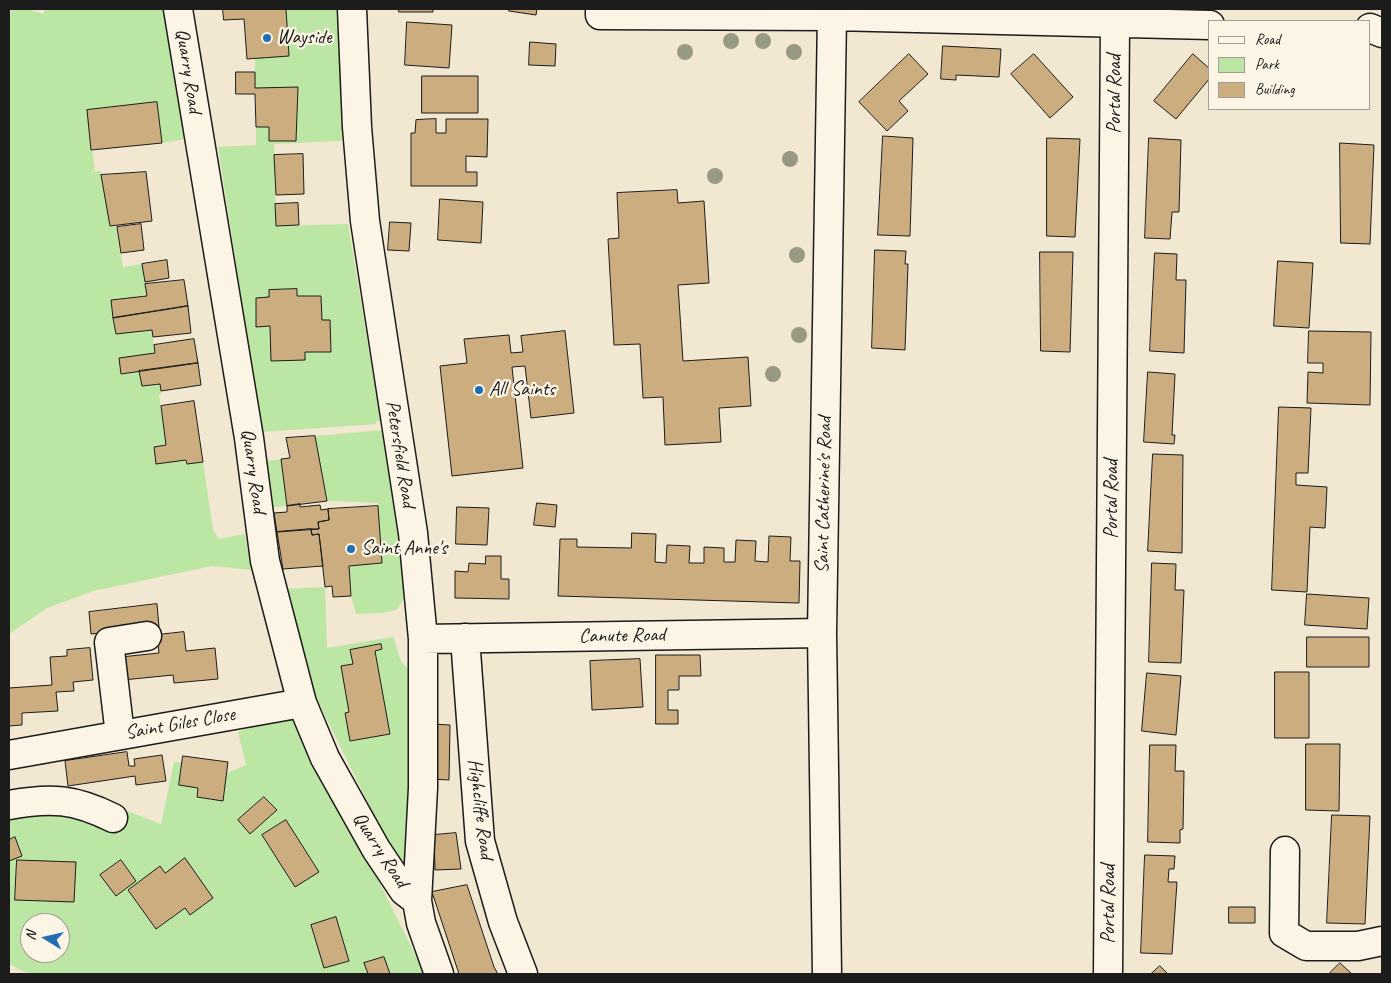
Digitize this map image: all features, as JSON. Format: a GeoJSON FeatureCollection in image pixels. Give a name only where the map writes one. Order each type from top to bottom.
{"type":"FeatureCollection","features":[{"type":"Feature","properties":{"kind":"street","name":"Quarry Road"},"geometry":{"type":"LineString","coordinates":[[178,9],[249,438],[264,561],[302,703],[325,758],[376,850],[404,891],[417,901]]}},
{"type":"Feature","properties":{"kind":"street","name":"Petersfield Road"},"geometry":{"type":"LineString","coordinates":[[352,9],[356,108],[366,221],[413,533],[423,639],[423,788],[417,901],[421,924],[439,974]]}},
{"type":"Feature","properties":{"kind":"street"},"geometry":{"type":"LineString","coordinates":[[600,12],[1208,25]]}},
{"type":"Feature","properties":{"kind":"street","name":"Saint Catherine's Road"},"geometry":{"type":"LineString","coordinates":[[826,974],[822,633],[832,16]]}},
{"type":"Feature","properties":{"kind":"street","name":"Portal Road"},"geometry":{"type":"LineString","coordinates":[[1108,974],[1115,24]]}},
{"type":"Feature","properties":{"kind":"street","name":"Canute Road"},"geometry":{"type":"LineString","coordinates":[[423,639],[822,633]]}},
{"type":"Feature","properties":{"kind":"street"},"geometry":{"type":"LineString","coordinates":[[120,735],[109,642],[147,636]]}},
{"type":"Feature","properties":{"kind":"street","name":"Highcliffe Road"},"geometry":{"type":"LineString","coordinates":[[465,638],[480,841],[503,922],[523,974]]}},
{"type":"Feature","properties":{"kind":"street","name":"Saint Giles Close"},"geometry":{"type":"LineString","coordinates":[[9,755],[302,703]]}},
{"type":"Feature","properties":{"kind":"street"},"geometry":{"type":"LineString","coordinates":[[9,805],[31,801],[76,803],[113,818]]}},
{"type":"Feature","properties":{"kind":"street"},"geometry":{"type":"LineString","coordinates":[[1285,851],[1284,933],[1306,946],[1358,946],[1382,941]]}},
{"type":"Feature","properties":{"kind":"green space"},"geometry":{"type":"Polygon","coordinates":[[[12,9],[28,9],[43,14],[45,9],[164,9],[185,139],[162,143],[87,111],[95,171],[87,173],[101,171],[110,226],[117,227],[123,267],[142,264],[147,296],[111,300],[116,334],[152,330],[155,353],[122,374],[139,371],[142,386],[160,384],[162,394],[159,395],[166,445],[154,447],[156,464],[186,460],[187,464],[203,462],[213,530],[219,539],[245,534],[251,570],[212,566],[93,591],[47,608],[9,634],[9,20],[12,9]]]}},
{"type":"Feature","properties":{"kind":"green space"},"geometry":{"type":"Polygon","coordinates":[[[286,9],[340,9],[342,141],[274,144],[276,226],[348,224],[381,422],[376,421],[376,424],[262,432],[218,147],[256,145],[256,127],[269,127],[269,141],[296,141],[298,87],[255,88],[255,58],[289,56],[286,9]]]}},
{"type":"Feature","properties":{"kind":"green space"},"geometry":{"type":"Polygon","coordinates":[[[383,430],[395,503],[404,599],[396,610],[356,614],[351,596],[349,566],[382,563],[378,503],[327,501],[315,436],[383,430]]]}},
{"type":"Feature","properties":{"kind":"green space"},"geometry":{"type":"Polygon","coordinates":[[[281,459],[287,506],[273,507],[267,461],[281,459]]]}},
{"type":"Feature","properties":{"kind":"green space"},"geometry":{"type":"Polygon","coordinates":[[[325,587],[327,648],[393,637],[403,664],[411,671],[415,713],[408,864],[405,868],[399,866],[313,691],[283,589],[325,587]]]}},
{"type":"Feature","properties":{"kind":"green space"},"geometry":{"type":"Polygon","coordinates":[[[287,715],[301,718],[347,825],[375,874],[425,974],[29,974],[9,964],[9,815],[31,810],[82,816],[106,830],[117,807],[161,824],[174,762],[182,763],[198,788],[197,797],[222,801],[227,773],[246,765],[238,732],[287,715]]]}},
{"type":"Feature","properties":{"kind":"building","name":"Wayside"},"geometry":{"type":"Polygon","coordinates":[[[223,9],[286,9],[289,56],[247,59],[244,19],[224,20],[223,9]]]}},
{"type":"Feature","properties":{"kind":"building"},"geometry":{"type":"Polygon","coordinates":[[[399,9],[433,9],[433,12],[399,12],[399,9]]]}},
{"type":"Feature","properties":{"kind":"building"},"geometry":{"type":"Polygon","coordinates":[[[509,9],[537,9],[536,15],[509,11],[509,9]]]}},
{"type":"Feature","properties":{"kind":"building"},"geometry":{"type":"Polygon","coordinates":[[[407,22],[452,25],[449,68],[405,65],[407,22]]]}},
{"type":"Feature","properties":{"kind":"building"},"geometry":{"type":"Polygon","coordinates":[[[530,42],[556,44],[555,66],[529,65],[530,42]]]}},
{"type":"Feature","properties":{"kind":"building"},"geometry":{"type":"Polygon","coordinates":[[[943,46],[1001,49],[999,77],[956,75],[956,80],[941,79],[943,46]]]}},
{"type":"Feature","properties":{"kind":"building"},"geometry":{"type":"Polygon","coordinates":[[[909,54],[928,74],[899,101],[908,111],[887,131],[859,102],[909,54]]]}},
{"type":"Feature","properties":{"kind":"building"},"geometry":{"type":"Polygon","coordinates":[[[1034,54],[1073,97],[1050,118],[1011,74],[1034,54]]]}},
{"type":"Feature","properties":{"kind":"building"},"geometry":{"type":"Polygon","coordinates":[[[1193,54],[1208,67],[1208,80],[1176,119],[1154,101],[1193,54]]]}},
{"type":"Feature","properties":{"kind":"building"},"geometry":{"type":"Polygon","coordinates":[[[236,72],[255,72],[255,88],[298,87],[296,141],[269,141],[269,127],[256,127],[255,94],[236,94],[236,72]]]}},
{"type":"Feature","properties":{"kind":"building"},"geometry":{"type":"Polygon","coordinates":[[[422,76],[478,76],[478,113],[422,113],[422,76]]]}},
{"type":"Feature","properties":{"kind":"building"},"geometry":{"type":"Polygon","coordinates":[[[157,102],[162,143],[91,150],[87,110],[157,102]]]}},
{"type":"Feature","properties":{"kind":"building"},"geometry":{"type":"Polygon","coordinates":[[[436,119],[436,133],[446,133],[446,119],[488,119],[487,157],[466,156],[466,172],[477,172],[477,186],[411,186],[411,133],[415,133],[416,120],[436,119]]]}},
{"type":"Feature","properties":{"kind":"building"},"geometry":{"type":"Polygon","coordinates":[[[883,136],[913,138],[910,236],[878,235],[883,136]]]}},
{"type":"Feature","properties":{"kind":"building"},"geometry":{"type":"Polygon","coordinates":[[[1047,138],[1080,139],[1075,237],[1047,236],[1047,138]]]}},
{"type":"Feature","properties":{"kind":"building"},"geometry":{"type":"Polygon","coordinates":[[[1149,138],[1181,140],[1179,212],[1172,212],[1170,239],[1145,238],[1149,138]]]}},
{"type":"Feature","properties":{"kind":"building"},"geometry":{"type":"Polygon","coordinates":[[[1340,143],[1374,145],[1370,244],[1341,243],[1340,143]]]}},
{"type":"Feature","properties":{"kind":"building"},"geometry":{"type":"Polygon","coordinates":[[[303,154],[304,194],[276,195],[274,155],[303,154]]]}},
{"type":"Feature","properties":{"kind":"building"},"geometry":{"type":"Polygon","coordinates":[[[146,172],[152,221],[110,226],[101,175],[146,172]]]}},
{"type":"Feature","properties":{"kind":"building"},"geometry":{"type":"Polygon","coordinates":[[[677,190],[678,203],[704,201],[709,283],[678,285],[683,361],[748,357],[751,406],[719,408],[721,442],[665,445],[663,397],[643,398],[640,344],[614,345],[608,239],[619,238],[617,193],[677,190]]]}},
{"type":"Feature","properties":{"kind":"building"},"geometry":{"type":"Polygon","coordinates":[[[440,199],[483,202],[481,243],[438,240],[440,199]]]}},
{"type":"Feature","properties":{"kind":"building"},"geometry":{"type":"Polygon","coordinates":[[[298,203],[299,225],[276,226],[275,204],[298,203]]]}},
{"type":"Feature","properties":{"kind":"building"},"geometry":{"type":"Polygon","coordinates":[[[390,222],[411,223],[409,251],[388,250],[390,222]]]}},
{"type":"Feature","properties":{"kind":"building"},"geometry":{"type":"Polygon","coordinates":[[[141,224],[144,250],[121,253],[117,227],[141,224]]]}},
{"type":"Feature","properties":{"kind":"building"},"geometry":{"type":"Polygon","coordinates":[[[875,250],[906,251],[905,264],[908,264],[905,350],[872,348],[875,250]]]}},
{"type":"Feature","properties":{"kind":"building"},"geometry":{"type":"Polygon","coordinates":[[[1040,252],[1073,252],[1070,352],[1041,351],[1040,252]]]}},
{"type":"Feature","properties":{"kind":"building"},"geometry":{"type":"Polygon","coordinates":[[[1155,253],[1177,254],[1176,280],[1186,280],[1184,353],[1150,351],[1155,253]]]}},
{"type":"Feature","properties":{"kind":"building"},"geometry":{"type":"Polygon","coordinates":[[[167,260],[169,278],[145,282],[142,264],[167,260]]]}},
{"type":"Feature","properties":{"kind":"building"},"geometry":{"type":"Polygon","coordinates":[[[1278,261],[1313,263],[1309,328],[1274,326],[1278,261]]]}},
{"type":"Feature","properties":{"kind":"building"},"geometry":{"type":"Polygon","coordinates":[[[184,280],[188,306],[113,318],[111,300],[147,296],[145,284],[184,280]]]}},
{"type":"Feature","properties":{"kind":"building"},"geometry":{"type":"Polygon","coordinates":[[[297,289],[297,296],[321,296],[322,320],[330,320],[331,352],[305,352],[305,360],[271,361],[270,326],[256,327],[256,298],[269,297],[269,290],[297,289]]]}},
{"type":"Feature","properties":{"kind":"building"},"geometry":{"type":"Polygon","coordinates":[[[188,306],[191,333],[153,337],[152,330],[116,334],[113,318],[188,306]]]}},
{"type":"Feature","properties":{"kind":"building","name":"All Saints"},"geometry":{"type":"Polygon","coordinates":[[[565,331],[574,413],[531,418],[525,366],[512,367],[523,468],[452,476],[440,366],[467,363],[464,339],[509,335],[511,353],[523,352],[521,336],[565,331]]]}},
{"type":"Feature","properties":{"kind":"building"},"geometry":{"type":"Polygon","coordinates":[[[1309,331],[1371,332],[1370,405],[1307,403],[1308,372],[1323,373],[1323,363],[1308,363],[1309,331]]]}},
{"type":"Feature","properties":{"kind":"building"},"geometry":{"type":"Polygon","coordinates":[[[194,339],[198,363],[121,374],[119,358],[155,353],[154,345],[194,339]]]}},
{"type":"Feature","properties":{"kind":"building"},"geometry":{"type":"Polygon","coordinates":[[[198,363],[201,385],[161,391],[160,384],[142,386],[139,371],[198,363]]]}},
{"type":"Feature","properties":{"kind":"building"},"geometry":{"type":"Polygon","coordinates":[[[1148,372],[1175,374],[1172,435],[1175,435],[1174,444],[1144,442],[1148,372]]]}},
{"type":"Feature","properties":{"kind":"building"},"geometry":{"type":"Polygon","coordinates":[[[194,401],[203,462],[187,464],[186,460],[156,464],[154,447],[166,445],[161,406],[194,401]]]}},
{"type":"Feature","properties":{"kind":"building"},"geometry":{"type":"Polygon","coordinates":[[[1279,407],[1311,408],[1308,473],[1296,473],[1296,485],[1327,487],[1325,528],[1310,527],[1307,592],[1272,590],[1279,407]]]}},
{"type":"Feature","properties":{"kind":"building"},"geometry":{"type":"Polygon","coordinates":[[[315,436],[327,501],[287,506],[281,459],[290,458],[286,438],[315,436]]]}},
{"type":"Feature","properties":{"kind":"building"},"geometry":{"type":"Polygon","coordinates":[[[1153,454],[1183,455],[1182,553],[1148,551],[1153,454]]]}},
{"type":"Feature","properties":{"kind":"building"},"geometry":{"type":"Polygon","coordinates":[[[537,503],[557,505],[555,527],[534,525],[537,503]]]}},
{"type":"Feature","properties":{"kind":"building"},"geometry":{"type":"Polygon","coordinates":[[[300,504],[300,507],[320,505],[321,510],[328,509],[329,520],[318,522],[319,529],[277,532],[274,513],[287,512],[287,506],[300,504]]]}},
{"type":"Feature","properties":{"kind":"building","name":"Saint Anne's"},"geometry":{"type":"Polygon","coordinates":[[[378,506],[382,563],[349,566],[351,596],[333,597],[332,586],[325,587],[319,534],[312,535],[311,529],[319,529],[318,522],[329,520],[328,509],[378,506]]]}},
{"type":"Feature","properties":{"kind":"building"},"geometry":{"type":"Polygon","coordinates":[[[457,507],[489,508],[487,545],[456,544],[457,507]]]}},
{"type":"Feature","properties":{"kind":"building"},"geometry":{"type":"Polygon","coordinates":[[[311,529],[312,535],[319,534],[323,566],[283,569],[277,532],[311,529]]]}},
{"type":"Feature","properties":{"kind":"building"},"geometry":{"type":"Polygon","coordinates":[[[632,533],[656,534],[655,562],[666,563],[667,545],[690,546],[689,563],[704,563],[704,547],[724,548],[724,562],[735,562],[736,540],[756,541],[755,561],[768,562],[769,536],[791,537],[790,561],[800,561],[799,603],[558,596],[560,539],[577,539],[577,547],[631,548],[632,533]]]}},
{"type":"Feature","properties":{"kind":"building"},"geometry":{"type":"Polygon","coordinates":[[[486,556],[501,556],[501,579],[509,579],[509,599],[455,598],[455,571],[468,572],[469,563],[485,564],[486,556]]]}},
{"type":"Feature","properties":{"kind":"building"},"geometry":{"type":"Polygon","coordinates":[[[1152,563],[1176,564],[1175,590],[1184,590],[1181,663],[1149,662],[1152,563]]]}},
{"type":"Feature","properties":{"kind":"building"},"geometry":{"type":"Polygon","coordinates":[[[1307,594],[1369,598],[1367,629],[1305,625],[1307,594]]]}},
{"type":"Feature","properties":{"kind":"building"},"geometry":{"type":"Polygon","coordinates":[[[157,604],[159,627],[91,634],[89,612],[157,604]]]}},
{"type":"Feature","properties":{"kind":"building"},"geometry":{"type":"Polygon","coordinates":[[[184,632],[186,651],[215,648],[218,679],[174,683],[173,675],[123,680],[121,657],[159,653],[157,635],[184,632]]]}},
{"type":"Feature","properties":{"kind":"building"},"geometry":{"type":"Polygon","coordinates":[[[1307,637],[1369,637],[1369,667],[1307,667],[1307,637]]]}},
{"type":"Feature","properties":{"kind":"building"},"geometry":{"type":"Polygon","coordinates":[[[381,644],[382,649],[375,651],[390,734],[350,741],[345,713],[349,712],[341,666],[353,664],[350,650],[381,644]]]}},
{"type":"Feature","properties":{"kind":"building"},"geometry":{"type":"Polygon","coordinates":[[[90,648],[93,680],[73,682],[74,691],[56,692],[58,711],[22,713],[22,725],[9,726],[9,688],[52,685],[50,657],[67,656],[67,650],[90,648]]]}},
{"type":"Feature","properties":{"kind":"building"},"geometry":{"type":"Polygon","coordinates":[[[656,655],[700,655],[701,676],[679,676],[679,690],[668,690],[668,710],[678,710],[678,724],[656,724],[656,655]]]}},
{"type":"Feature","properties":{"kind":"building"},"geometry":{"type":"Polygon","coordinates":[[[640,659],[643,707],[592,710],[590,661],[640,659]]]}},
{"type":"Feature","properties":{"kind":"building"},"geometry":{"type":"Polygon","coordinates":[[[1275,672],[1309,672],[1309,738],[1275,738],[1275,672]]]}},
{"type":"Feature","properties":{"kind":"building"},"geometry":{"type":"Polygon","coordinates":[[[1147,673],[1181,676],[1176,735],[1142,731],[1147,673]]]}},
{"type":"Feature","properties":{"kind":"building"},"geometry":{"type":"Polygon","coordinates":[[[432,724],[450,725],[449,780],[430,779],[432,724]]]}},
{"type":"Feature","properties":{"kind":"building"},"geometry":{"type":"Polygon","coordinates":[[[1306,744],[1340,744],[1339,811],[1306,810],[1306,744]]]}},
{"type":"Feature","properties":{"kind":"building"},"geometry":{"type":"Polygon","coordinates":[[[1150,745],[1176,745],[1175,771],[1184,771],[1183,829],[1180,830],[1180,843],[1148,842],[1150,745]]]}},
{"type":"Feature","properties":{"kind":"building"},"geometry":{"type":"Polygon","coordinates":[[[127,752],[129,766],[135,766],[134,759],[162,755],[166,781],[136,785],[135,776],[68,786],[65,761],[127,752]]]}},
{"type":"Feature","properties":{"kind":"building"},"geometry":{"type":"Polygon","coordinates":[[[183,756],[228,762],[223,801],[197,797],[198,788],[179,785],[183,756]]]}},
{"type":"Feature","properties":{"kind":"building"},"geometry":{"type":"Polygon","coordinates":[[[264,797],[277,810],[250,834],[238,820],[264,797]]]}},
{"type":"Feature","properties":{"kind":"building"},"geometry":{"type":"Polygon","coordinates":[[[1332,815],[1370,816],[1365,924],[1327,923],[1332,815]]]}},
{"type":"Feature","properties":{"kind":"building"},"geometry":{"type":"Polygon","coordinates":[[[286,820],[319,872],[295,887],[262,835],[286,820]]]}},
{"type":"Feature","properties":{"kind":"building"},"geometry":{"type":"Polygon","coordinates":[[[456,833],[461,869],[435,870],[434,835],[456,833]]]}},
{"type":"Feature","properties":{"kind":"building"},"geometry":{"type":"Polygon","coordinates":[[[15,837],[22,856],[9,861],[9,840],[15,837]]]}},
{"type":"Feature","properties":{"kind":"building"},"geometry":{"type":"Polygon","coordinates":[[[1145,855],[1175,856],[1174,869],[1169,869],[1168,882],[1177,882],[1172,954],[1141,953],[1145,855]]]}},
{"type":"Feature","properties":{"kind":"building"},"geometry":{"type":"Polygon","coordinates":[[[185,858],[213,898],[190,915],[185,908],[156,929],[128,890],[160,866],[165,873],[185,858]]]}},
{"type":"Feature","properties":{"kind":"building"},"geometry":{"type":"Polygon","coordinates":[[[17,860],[76,862],[74,902],[15,900],[17,860]]]}},
{"type":"Feature","properties":{"kind":"building"},"geometry":{"type":"Polygon","coordinates":[[[121,860],[136,881],[116,896],[100,875],[121,860]]]}},
{"type":"Feature","properties":{"kind":"building"},"geometry":{"type":"Polygon","coordinates":[[[467,885],[498,974],[459,974],[432,892],[467,885]]]}},
{"type":"Feature","properties":{"kind":"building"},"geometry":{"type":"Polygon","coordinates":[[[1229,907],[1255,907],[1255,923],[1229,923],[1229,907]]]}},
{"type":"Feature","properties":{"kind":"building"},"geometry":{"type":"Polygon","coordinates":[[[336,917],[349,961],[324,968],[311,925],[336,917]]]}},
{"type":"Feature","properties":{"kind":"building"},"geometry":{"type":"Polygon","coordinates":[[[384,957],[390,974],[368,974],[364,963],[384,957]]]}},
{"type":"Feature","properties":{"kind":"building"},"geometry":{"type":"Polygon","coordinates":[[[1340,963],[1352,974],[1329,974],[1340,963]]]}},
{"type":"Feature","properties":{"kind":"building"},"geometry":{"type":"Polygon","coordinates":[[[1160,966],[1168,974],[1151,974],[1160,966]]]}},
{"type":"Feature","properties":{"kind":"place","name":"Wayside"},"geometry":{"type":"Point","coordinates":[267,38]}},
{"type":"Feature","properties":{"kind":"place","name":"All Saints"},"geometry":{"type":"Point","coordinates":[479,390]}},
{"type":"Feature","properties":{"kind":"place","name":"Saint Anne's"},"geometry":{"type":"Point","coordinates":[351,549]}}]}
